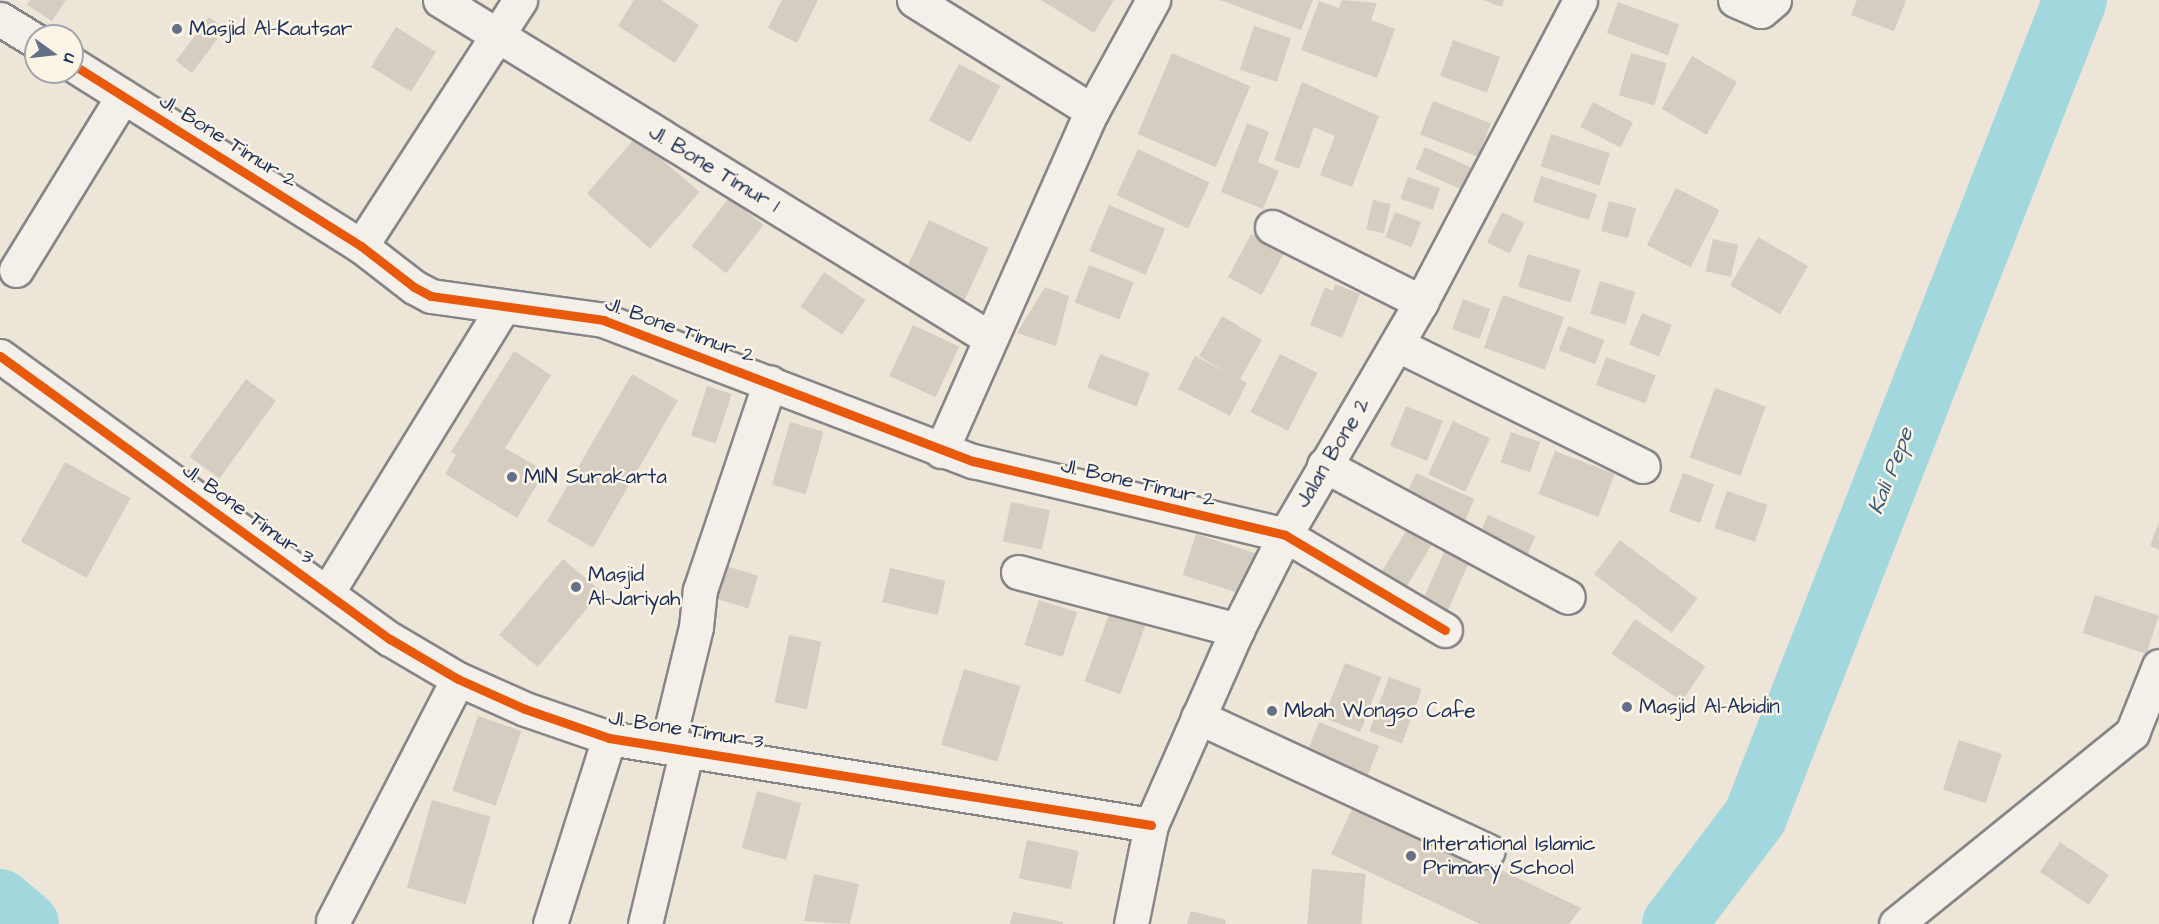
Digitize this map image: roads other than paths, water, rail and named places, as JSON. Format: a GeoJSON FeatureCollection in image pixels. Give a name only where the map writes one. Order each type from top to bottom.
{"type":"FeatureCollection","features":[{"type":"Feature","properties":{"kind":"street","name":"Jl. Bone Timur 1"},"geometry":{"type":"LineString","coordinates":[[440,0],[988,337]]}},
{"type":"Feature","properties":{"kind":"street"},"geometry":{"type":"LineString","coordinates":[[361,246],[520,0]]}},
{"type":"Feature","properties":{"kind":"street"},"geometry":{"type":"LineString","coordinates":[[914,0],[1092,111]]}},
{"type":"Feature","properties":{"kind":"street"},"geometry":{"type":"LineString","coordinates":[[940,451],[988,337],[1092,111],[1154,0]]}},
{"type":"Feature","properties":{"kind":"street","name":"Jalan Bone 2"},"geometry":{"type":"LineString","coordinates":[[1131,924],[1151,825],[1237,630],[1324,465],[1398,345],[1580,0]]}},
{"type":"Feature","properties":{"kind":"street"},"geometry":{"type":"LineString","coordinates":[[1735,0],[1761,11],[1774,0]]}},
{"type":"Feature","properties":{"kind":"street"},"geometry":{"type":"LineString","coordinates":[[0,19],[24,34]]}},
{"type":"Feature","properties":{"kind":"street","name":"Jl. Bone Timur 2"},"geometry":{"type":"LineString","coordinates":[[84,72],[361,246],[431,296],[502,308],[603,320],[770,382],[940,451],[1019,475],[1285,536],[1445,630]]}},
{"type":"Feature","properties":{"kind":"street"},"geometry":{"type":"LineString","coordinates":[[16,270],[123,96]]}},
{"type":"Feature","properties":{"kind":"street"},"geometry":{"type":"LineString","coordinates":[[1272,227],[1421,302]]}},
{"type":"Feature","properties":{"kind":"street"},"geometry":{"type":"LineString","coordinates":[[327,593],[502,308]]}},
{"type":"Feature","properties":{"kind":"street"},"geometry":{"type":"LineString","coordinates":[[1398,345],[1643,466]]}},
{"type":"Feature","properties":{"kind":"street","name":"Jl. Bone Timur 3"},"geometry":{"type":"LineString","coordinates":[[0,356],[390,639],[458,679],[525,710],[609,738],[1151,825]]}},
{"type":"Feature","properties":{"kind":"street"},"geometry":{"type":"LineString","coordinates":[[645,924],[677,748],[700,590],[770,382]]}},
{"type":"Feature","properties":{"kind":"street"},"geometry":{"type":"LineString","coordinates":[[1324,465],[1569,597]]}},
{"type":"Feature","properties":{"kind":"street"},"geometry":{"type":"LineString","coordinates":[[1018,572],[1237,630]]}},
{"type":"Feature","properties":{"kind":"street"},"geometry":{"type":"LineString","coordinates":[[1896,924],[2145,734],[2159,666]]}},
{"type":"Feature","properties":{"kind":"street"},"geometry":{"type":"LineString","coordinates":[[333,921],[458,679]]}},
{"type":"Feature","properties":{"kind":"street"},"geometry":{"type":"LineString","coordinates":[[1198,717],[1488,851]]}},
{"type":"Feature","properties":{"kind":"street"},"geometry":{"type":"LineString","coordinates":[[550,924],[609,738]]}},
{"type":"Feature","properties":{"kind":"waterway","name":"Kali Pepe"},"geometry":{"type":"LineString","coordinates":[[1674,924],[1755,817],[2075,0]]}},
{"type":"Feature","properties":{"kind":"waterway","name":"Kali Pepe"},"geometry":{"type":"LineString","coordinates":[[0,901],[27,924]]}},
{"type":"Feature","properties":{"kind":"place","name":"Masjid Al-Kautsar"},"geometry":{"type":"Point","coordinates":[177,29]}},
{"type":"Feature","properties":{"kind":"place","name":"MIN Surakarta"},"geometry":{"type":"Point","coordinates":[512,477]}},
{"type":"Feature","properties":{"kind":"place","name":"Masjid Al-Jariyah"},"geometry":{"type":"Point","coordinates":[576,587]}},
{"type":"Feature","properties":{"kind":"place","name":"Masjid Al-Abidin"},"geometry":{"type":"Point","coordinates":[1627,707]}},
{"type":"Feature","properties":{"kind":"place","name":"Mbah Wongso Cafe"},"geometry":{"type":"Point","coordinates":[1272,711]}},
{"type":"Feature","properties":{"kind":"place","name":"Interational Islamic Primary School"},"geometry":{"type":"Point","coordinates":[1411,856]}}]}
